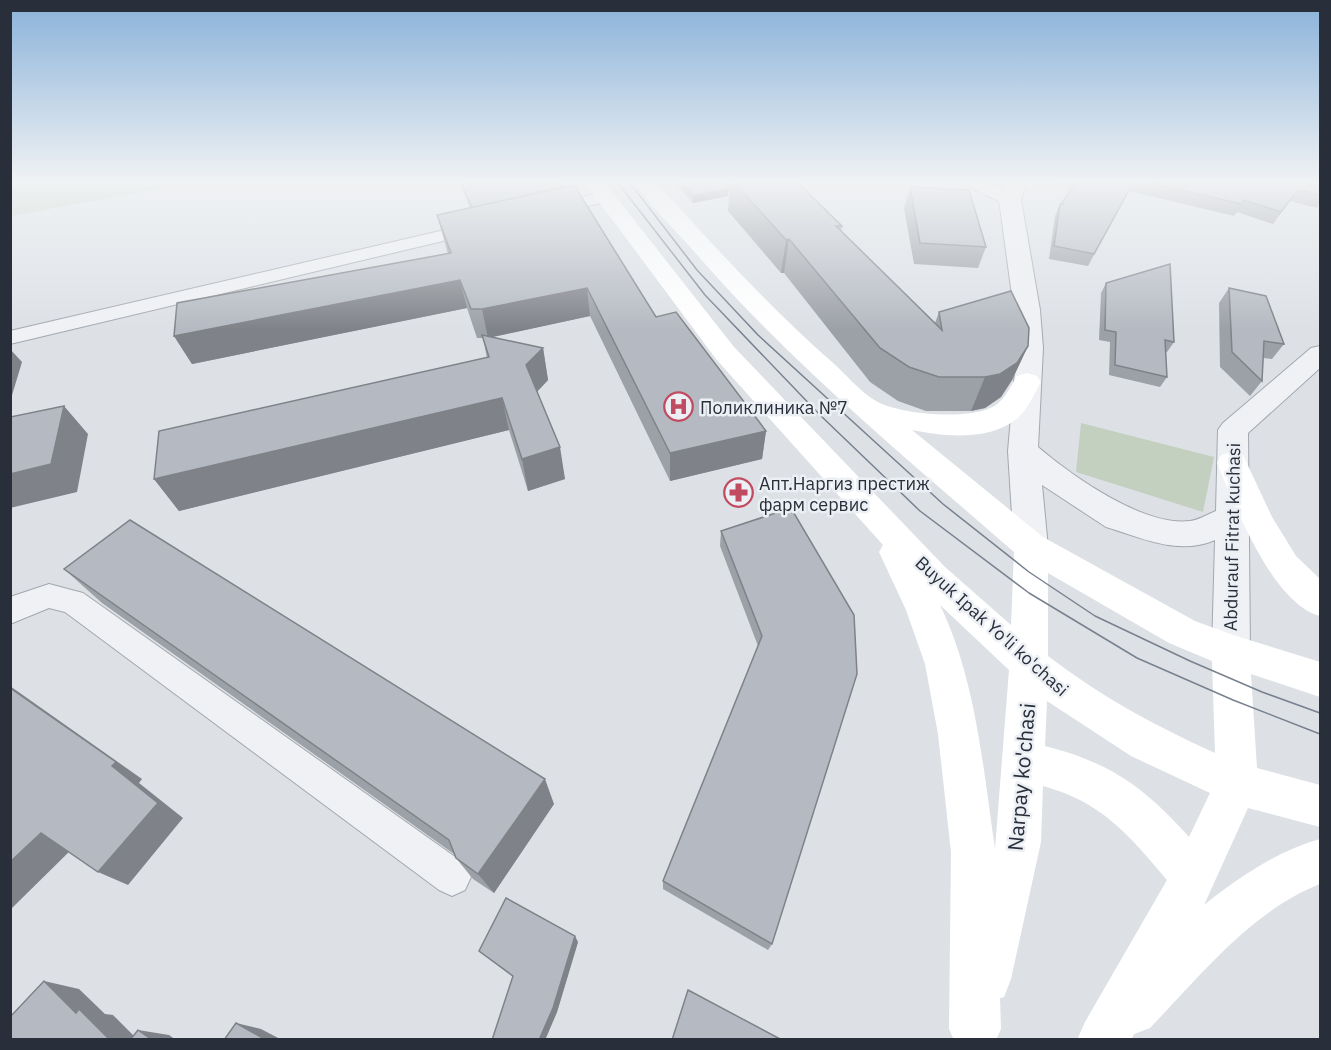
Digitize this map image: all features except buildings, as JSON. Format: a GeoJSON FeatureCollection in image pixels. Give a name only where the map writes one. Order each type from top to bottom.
{"type":"FeatureCollection","features":[{"type":"Feature","properties":{"kind":"main road","name":"Buyuk Ipak Yo'li ko'chasi"},"geometry":{"type":"LineString","coordinates":[[632,232],[725,353],[933,577],[1029,664],[1067,694],[1145,742],[1237,784],[1320,806]]}},
{"type":"Feature","properties":{"kind":"main road"},"geometry":{"type":"LineString","coordinates":[[690,232],[794,343],[866,408],[1030,547],[1155,618],[1231,651],[1320,679]]}},
{"type":"Feature","properties":{"kind":"main road"},"geometry":{"type":"LineString","coordinates":[[866,408],[905,420],[930,424],[962,424],[995,420],[1008,411],[1027,382]]}},
{"type":"Feature","properties":{"kind":"main road"},"geometry":{"type":"LineString","coordinates":[[1232,463],[1258,522],[1284,566],[1320,601]]}},
{"type":"Feature","properties":{"kind":"main road"},"geometry":{"type":"LineString","coordinates":[[883,523],[924,610],[944,664],[958,734],[973,852],[973,1034]]}},
{"type":"Feature","properties":{"kind":"main road","name":"Narpay ko'chasi"},"geometry":{"type":"LineString","coordinates":[[973,1034],[1019,842],[1029,664],[1030,547]]}},
{"type":"Feature","properties":{"kind":"main road"},"geometry":{"type":"LineString","coordinates":[[1104,1040],[1194,877],[1237,784],[1231,651]]}},
{"type":"Feature","properties":{"kind":"main road"},"geometry":{"type":"LineString","coordinates":[[1024,762],[1050,767],[1106,789],[1129,807],[1194,877]]}},
{"type":"Feature","properties":{"kind":"main road"},"geometry":{"type":"LineString","coordinates":[[1104,1040],[1213,928],[1251,897],[1309,865],[1320,862]]}},
{"type":"Feature","properties":{"kind":"street"},"geometry":{"type":"LineString","coordinates":[[10,338],[458,232]]}},
{"type":"Feature","properties":{"kind":"street"},"geometry":{"type":"LineString","coordinates":[[1018,232],[1030,348],[1023,451],[1030,547]]}},
{"type":"Feature","properties":{"kind":"street","name":"Abdurauf Fitrat kuchasi"},"geometry":{"type":"LineString","coordinates":[[1231,651],[1233,430],[1320,354]]}},
{"type":"Feature","properties":{"kind":"street"},"geometry":{"type":"LineString","coordinates":[[1023,451],[1050,475],[1118,518],[1177,535],[1196,534],[1232,519]]}},
{"type":"Feature","properties":{"kind":"street"},"geometry":{"type":"LineString","coordinates":[[10,612],[49,596],[74,602],[452,877]]}},
{"type":"Feature","properties":{"kind":"green space"},"geometry":{"type":"Polygon","coordinates":[[[1081,423],[1214,457],[1203,512],[1076,472],[1081,423]]]}},
{"type":"Feature","properties":{"kind":"tram line"},"geometry":{"type":"LineString","coordinates":[[656,232],[705,295],[820,415],[920,511],[1029,593],[1137,658],[1233,700],[1320,734]]}},
{"type":"Feature","properties":{"kind":"tram line"},"geometry":{"type":"LineString","coordinates":[[668,232],[697,270],[758,335],[943,504],[1029,572],[1095,616],[1190,661],[1262,692],[1320,713]]}},
{"type":"Feature","properties":{"kind":"place","name":"Поликлиника №7"},"geometry":{"type":"Point","coordinates":[679,407]}},
{"type":"Feature","properties":{"kind":"place","name":"Апт.Наргиз престиж фарм сервис"},"geometry":{"type":"Point","coordinates":[738,493]}}]}
